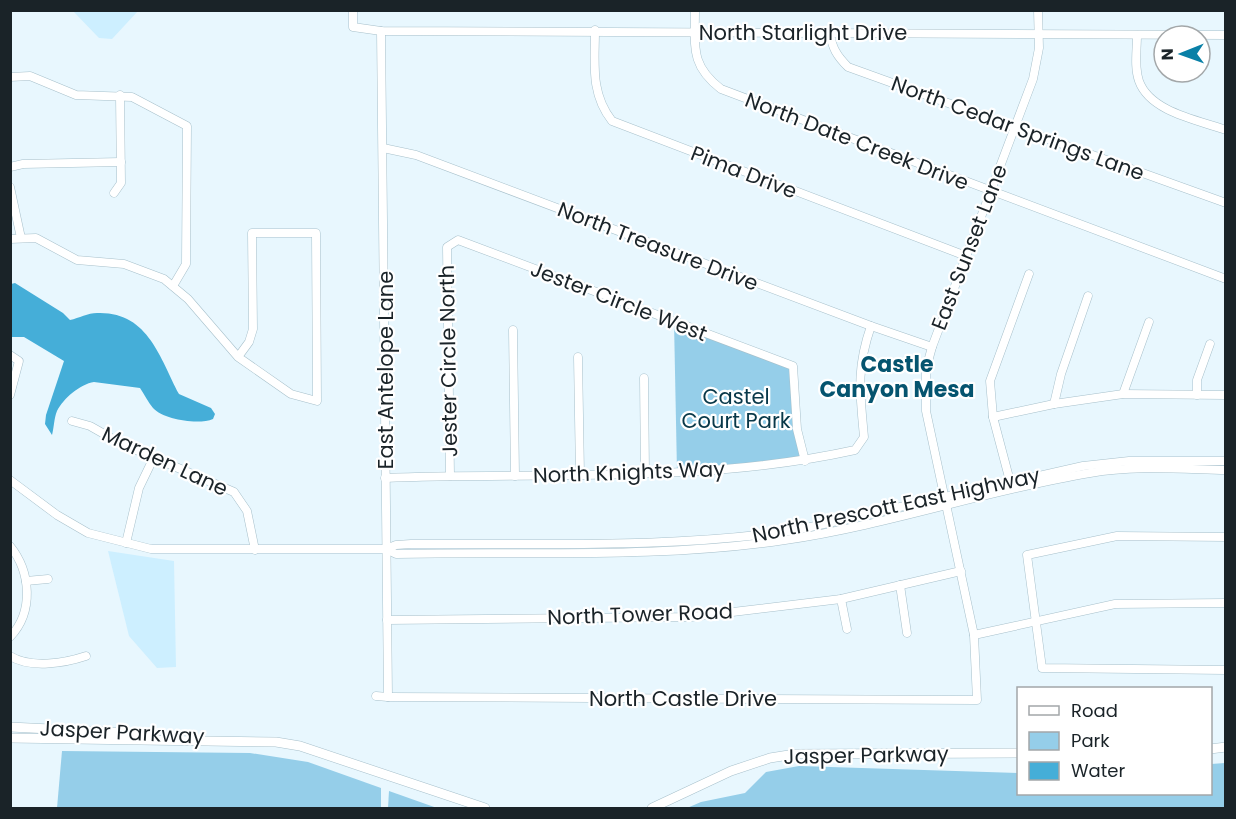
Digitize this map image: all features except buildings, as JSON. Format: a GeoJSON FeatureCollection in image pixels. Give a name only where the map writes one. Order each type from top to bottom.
{"type":"FeatureCollection","features":[{"type":"Feature","properties":{"kind":"main road","name":"Jasper Parkway"},"geometry":{"type":"LineString","coordinates":[[10,727],[48,727],[300,746],[485,808]]}},
{"type":"Feature","properties":{"kind":"main road","name":"Jasper Parkway"},"geometry":{"type":"LineString","coordinates":[[10,738],[234,740]]}},
{"type":"Feature","properties":{"kind":"main road","name":"Jasper Parkway"},"geometry":{"type":"LineString","coordinates":[[652,808],[731,771],[770,758],[795,754],[1017,753]]}},
{"type":"Feature","properties":{"kind":"street","name":"North Starlight Drive"},"geometry":{"type":"LineString","coordinates":[[353,10],[353,27],[381,31],[596,30],[1226,35]]}},
{"type":"Feature","properties":{"kind":"street","name":"North Date Creek Drive"},"geometry":{"type":"LineString","coordinates":[[695,10],[698,66],[706,78],[721,89],[1226,279]]}},
{"type":"Feature","properties":{"kind":"street","name":"East Sunset Lane"},"geometry":{"type":"LineString","coordinates":[[977,700],[974,635],[926,411],[926,369],[932,346],[1033,79],[1039,34],[1038,10]]}},
{"type":"Feature","properties":{"kind":"street","name":"Pima Drive"},"geometry":{"type":"LineString","coordinates":[[596,30],[596,90],[599,102],[612,121],[966,256]]}},
{"type":"Feature","properties":{"kind":"street","name":"East Antelope Lane"},"geometry":{"type":"LineString","coordinates":[[381,31],[388,697]]}},
{"type":"Feature","properties":{"kind":"street","name":"North Cedar Springs Lane"},"geometry":{"type":"LineString","coordinates":[[830,33],[831,45],[848,67],[1226,203]]}},
{"type":"Feature","properties":{"kind":"street"},"geometry":{"type":"LineString","coordinates":[[1137,35],[1137,69],[1144,91],[1166,108],[1226,130]]}},
{"type":"Feature","properties":{"kind":"street"},"geometry":{"type":"LineString","coordinates":[[10,77],[30,76],[76,95],[132,97],[187,126],[186,264],[173,286]]}},
{"type":"Feature","properties":{"kind":"street"},"geometry":{"type":"LineString","coordinates":[[114,193],[121,183],[120,95]]}},
{"type":"Feature","properties":{"kind":"street","name":"North Treasure Drive"},"geometry":{"type":"LineString","coordinates":[[383,148],[416,154],[871,326],[932,346]]}},
{"type":"Feature","properties":{"kind":"street"},"geometry":{"type":"LineString","coordinates":[[10,167],[23,164],[121,162]]}},
{"type":"Feature","properties":{"kind":"street"},"geometry":{"type":"LineString","coordinates":[[10,187],[21,238]]}},
{"type":"Feature","properties":{"kind":"street"},"geometry":{"type":"LineString","coordinates":[[10,239],[36,238],[49,243],[76,260],[124,264],[147,270],[173,286],[188,299],[238,357],[291,394],[317,401],[316,233],[252,233],[253,329],[249,342],[238,357]]}},
{"type":"Feature","properties":{"kind":"street","name":"Jester Circle West"},"geometry":{"type":"LineString","coordinates":[[447,247],[458,240],[793,366],[797,429],[805,461]]}},
{"type":"Feature","properties":{"kind":"street","name":"Jester Circle North"},"geometry":{"type":"LineString","coordinates":[[447,247],[450,476]]}},
{"type":"Feature","properties":{"kind":"street"},"geometry":{"type":"LineString","coordinates":[[1012,486],[993,417],[990,381],[1029,274]]}},
{"type":"Feature","properties":{"kind":"street"},"geometry":{"type":"LineString","coordinates":[[1054,404],[1061,374],[1088,296]]}},
{"type":"Feature","properties":{"kind":"street"},"geometry":{"type":"LineString","coordinates":[[1123,394],[1149,322]]}},
{"type":"Feature","properties":{"kind":"street","name":"North Knights Way"},"geometry":{"type":"LineString","coordinates":[[385,478],[645,474],[762,467],[805,461],[855,450],[864,437],[859,381],[861,355],[871,326]]}},
{"type":"Feature","properties":{"kind":"street"},"geometry":{"type":"LineString","coordinates":[[513,330],[514,476]]}},
{"type":"Feature","properties":{"kind":"street"},"geometry":{"type":"LineString","coordinates":[[1197,395],[1197,380],[1210,344]]}},
{"type":"Feature","properties":{"kind":"street"},"geometry":{"type":"LineString","coordinates":[[10,355],[19,361],[10,394]]}},
{"type":"Feature","properties":{"kind":"street"},"geometry":{"type":"LineString","coordinates":[[578,357],[580,475]]}},
{"type":"Feature","properties":{"kind":"street"},"geometry":{"type":"LineString","coordinates":[[644,378],[645,474]]}},
{"type":"Feature","properties":{"kind":"street"},"geometry":{"type":"LineString","coordinates":[[993,417],[1054,404],[1123,394],[1226,395]]}},
{"type":"Feature","properties":{"kind":"street","name":"Marden Lane"},"geometry":{"type":"LineString","coordinates":[[72,421],[90,426],[153,459],[234,492],[247,511],[255,550]]}},
{"type":"Feature","properties":{"kind":"street"},"geometry":{"type":"LineString","coordinates":[[126,543],[139,488],[153,459]]}},
{"type":"Feature","properties":{"kind":"street","name":"North Prescott East Highway"},"geometry":{"type":"LineString","coordinates":[[11,480],[57,515],[88,533],[151,549],[386,549],[396,554],[580,547],[693,550],[1091,472],[1226,461]]}},
{"type":"Feature","properties":{"kind":"street","name":"North Prescott East Highway"},"geometry":{"type":"LineString","coordinates":[[1177,465],[1226,470]]}},
{"type":"Feature","properties":{"kind":"street"},"geometry":{"type":"LineString","coordinates":[[1226,537],[1117,536],[1027,555],[1042,668],[1226,670]]}},
{"type":"Feature","properties":{"kind":"street"},"geometry":{"type":"LineString","coordinates":[[10,546],[20,557],[26,581],[27,602],[17,630],[10,637]]}},
{"type":"Feature","properties":{"kind":"street","name":"North Tower Road"},"geometry":{"type":"LineString","coordinates":[[387,620],[691,617],[841,599],[961,571]]}},
{"type":"Feature","properties":{"kind":"street"},"geometry":{"type":"LineString","coordinates":[[26,581],[48,579]]}},
{"type":"Feature","properties":{"kind":"street"},"geometry":{"type":"LineString","coordinates":[[900,585],[907,633]]}},
{"type":"Feature","properties":{"kind":"street"},"geometry":{"type":"LineString","coordinates":[[841,599],[847,629]]}},
{"type":"Feature","properties":{"kind":"street"},"geometry":{"type":"LineString","coordinates":[[974,635],[1115,603],[1226,603]]}},
{"type":"Feature","properties":{"kind":"street"},"geometry":{"type":"LineString","coordinates":[[10,656],[24,662],[66,663],[86,656]]}},
{"type":"Feature","properties":{"kind":"street"},"geometry":{"type":"LineString","coordinates":[[376,696],[388,697]]}},
{"type":"Feature","properties":{"kind":"street","name":"North Castle Drive"},"geometry":{"type":"LineString","coordinates":[[388,697],[977,700]]}},
{"type":"Feature","properties":{"kind":"shaded area"},"geometry":{"type":"Polygon","coordinates":[[[73,11],[138,11],[112,39],[99,38],[73,11]]]}},
{"type":"Feature","properties":{"kind":"shaded area"},"geometry":{"type":"Polygon","coordinates":[[[108,551],[174,561],[176,667],[157,668],[129,636],[108,551]]]}},
{"type":"Feature","properties":{"kind":"green space","name":"Castel Court Park"},"geometry":{"type":"Polygon","coordinates":[[[674,322],[793,366],[805,461],[677,472],[674,322]]]}},
{"type":"Feature","properties":{"kind":"green space"},"geometry":{"type":"Polygon","coordinates":[[[62,751],[250,753],[308,762],[381,788],[381,808],[57,808],[62,751]]]}},
{"type":"Feature","properties":{"kind":"green space"},"geometry":{"type":"Polygon","coordinates":[[[1225,763],[1225,808],[687,808],[701,802],[745,793],[766,772],[799,766],[1017,773],[1017,795],[1212,795],[1212,764],[1225,763]]]}},
{"type":"Feature","properties":{"kind":"green space"},"geometry":{"type":"Polygon","coordinates":[[[389,791],[437,808],[388,808],[389,791]]]}},
{"type":"Feature","properties":{"kind":"water"},"geometry":{"type":"Polygon","coordinates":[[[15,283],[63,313],[70,320],[97,313],[114,314],[129,320],[150,339],[179,394],[211,408],[215,414],[213,419],[199,422],[165,416],[153,408],[140,388],[94,382],[78,389],[63,402],[56,414],[52,435],[45,424],[46,415],[64,361],[24,337],[11,337],[11,284],[15,283]]]}},
{"type":"Feature","properties":{"kind":"district","name":"Castle Canyon Mesa"},"geometry":{"type":"Point","coordinates":[897,376]}}]}
